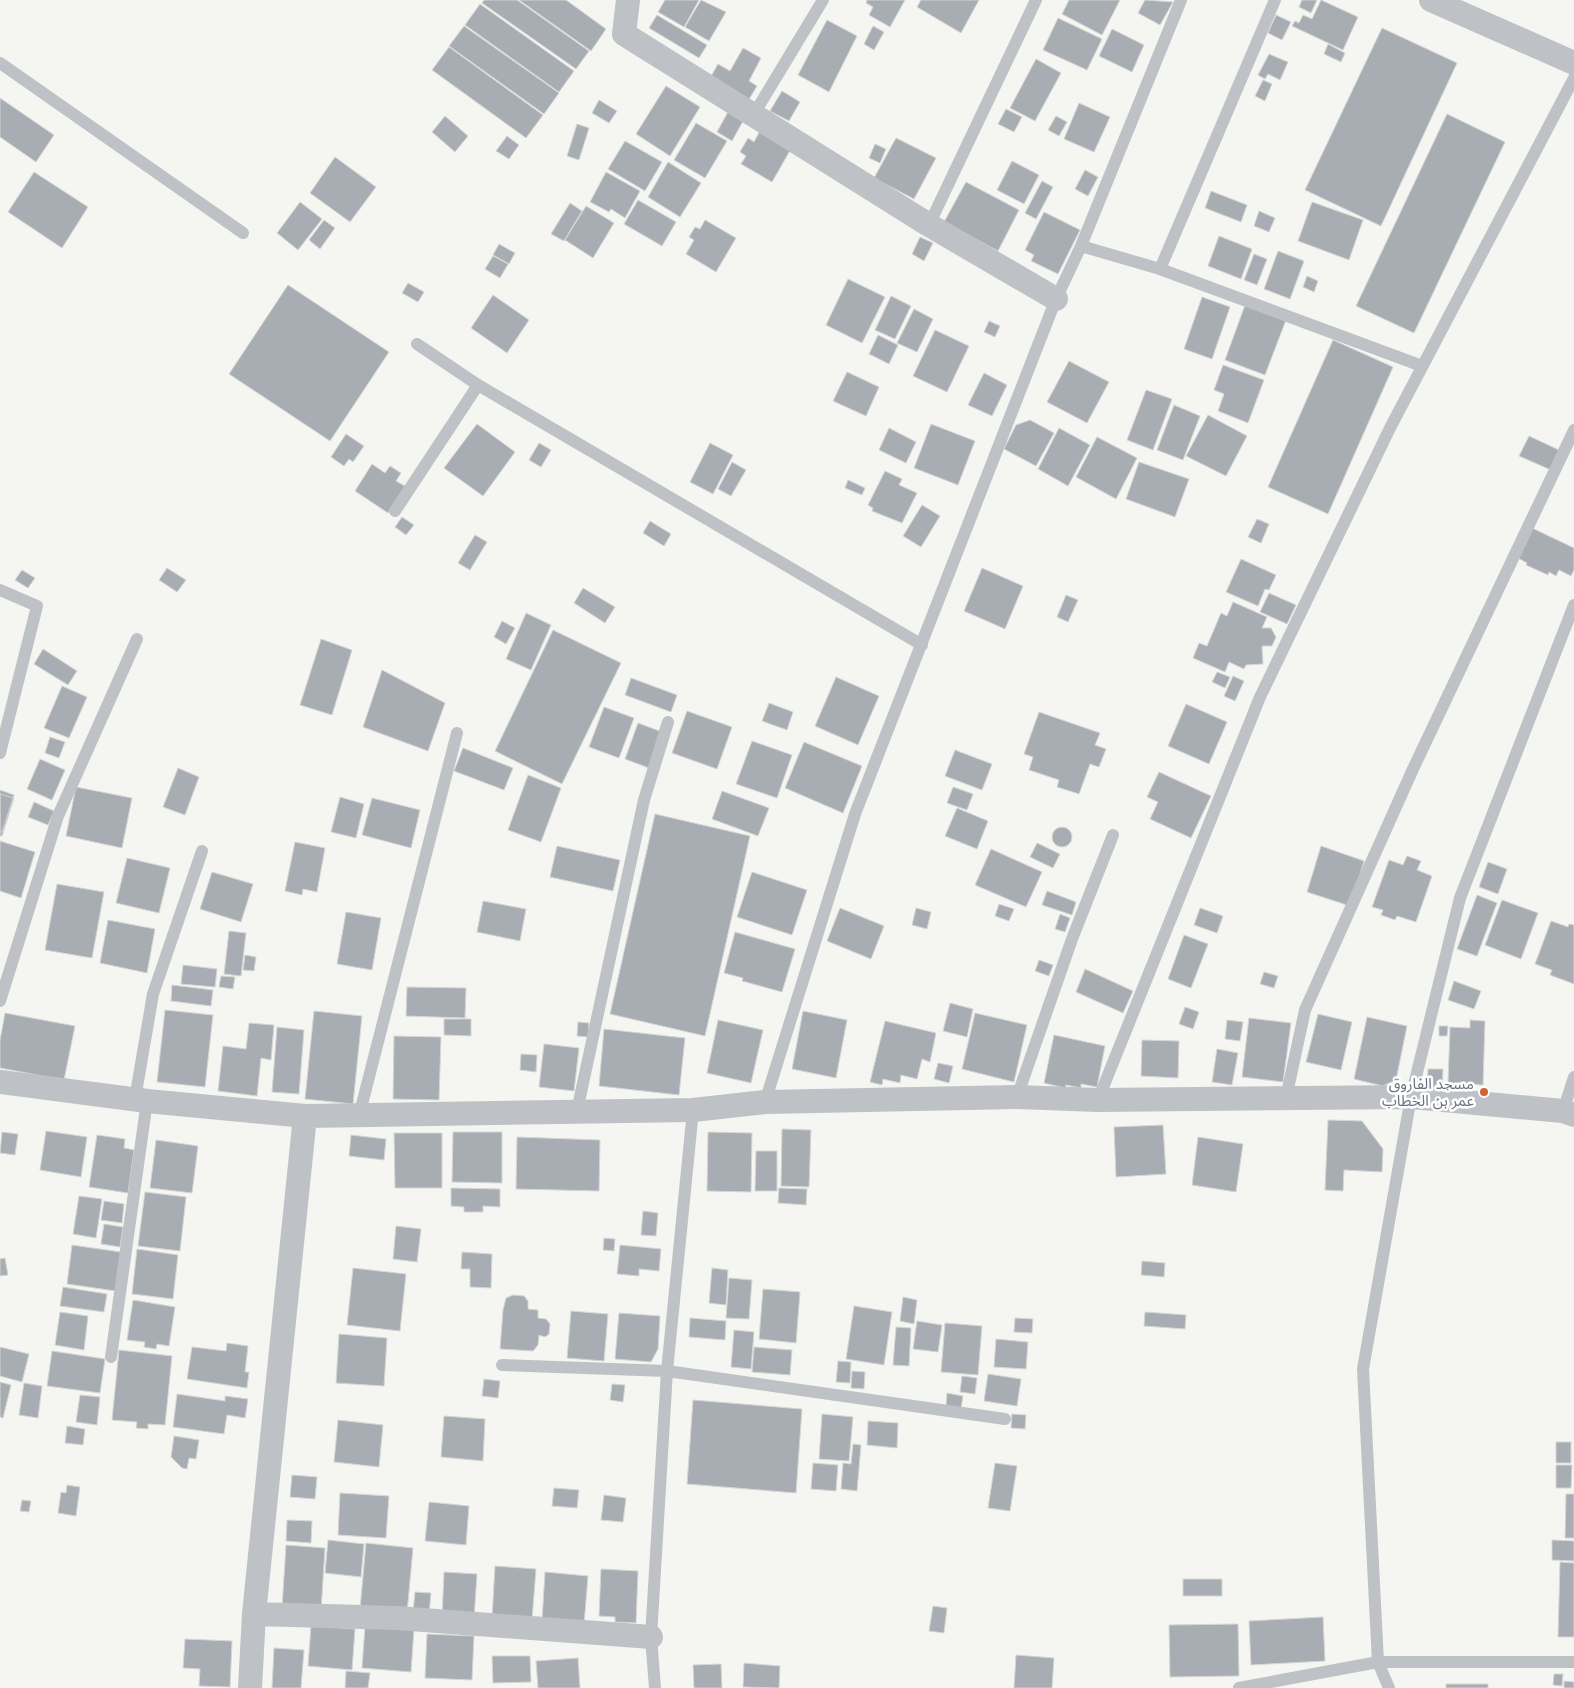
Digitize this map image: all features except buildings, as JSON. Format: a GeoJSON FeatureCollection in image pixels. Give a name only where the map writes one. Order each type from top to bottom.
{"type":"FeatureCollection","features":[{"type":"Feature","properties":{"kind":"street"},"geometry":{"type":"LineString","coordinates":[[628,0],[624,34],[929,225],[1056,299]]}},
{"type":"Feature","properties":{"kind":"street"},"geometry":{"type":"LineString","coordinates":[[1431,0],[1574,63]]}},
{"type":"Feature","properties":{"kind":"street"},"geometry":{"type":"LineString","coordinates":[[0,1082],[141,1100],[305,1116],[693,1110],[765,1102],[1017,1097],[1098,1100],[1410,1096],[1569,1113]]}},
{"type":"Feature","properties":{"kind":"street"},"geometry":{"type":"LineString","coordinates":[[250,1688],[254,1614],[305,1116]]}},
{"type":"Feature","properties":{"kind":"street"},"geometry":{"type":"LineString","coordinates":[[254,1614],[397,1618],[651,1637]]}},
{"type":"Feature","properties":{"kind":"lane"},"geometry":{"type":"LineString","coordinates":[[754,114],[822,0]]}},
{"type":"Feature","properties":{"kind":"lane"},"geometry":{"type":"LineString","coordinates":[[929,225],[1036,0]]}},
{"type":"Feature","properties":{"kind":"lane"},"geometry":{"type":"LineString","coordinates":[[765,1102],[856,814],[1056,299],[1081,246],[1181,0]]}},
{"type":"Feature","properties":{"kind":"lane"},"geometry":{"type":"LineString","coordinates":[[1160,269],[1275,0]]}},
{"type":"Feature","properties":{"kind":"lane"},"geometry":{"type":"LineString","coordinates":[[0,64],[242,233]]}},
{"type":"Feature","properties":{"kind":"lane"},"geometry":{"type":"LineString","coordinates":[[1098,1100],[1260,697],[1390,428],[1574,78]]}},
{"type":"Feature","properties":{"kind":"lane"},"geometry":{"type":"LineString","coordinates":[[1081,246],[1160,269],[1422,366]]}},
{"type":"Feature","properties":{"kind":"lane"},"geometry":{"type":"LineString","coordinates":[[416,344],[478,385],[922,645]]}},
{"type":"Feature","properties":{"kind":"lane"},"geometry":{"type":"LineString","coordinates":[[394,511],[478,385]]}},
{"type":"Feature","properties":{"kind":"lane"},"geometry":{"type":"LineString","coordinates":[[1286,1098],[1305,1010],[1413,768],[1574,430]]}},
{"type":"Feature","properties":{"kind":"lane"},"geometry":{"type":"LineString","coordinates":[[0,590],[37,606],[0,753]]}},
{"type":"Feature","properties":{"kind":"lane"},"geometry":{"type":"LineString","coordinates":[[1389,1688],[1378,1662],[1363,1369],[1410,1096],[1460,898],[1574,605]]}},
{"type":"Feature","properties":{"kind":"lane"},"geometry":{"type":"LineString","coordinates":[[0,1001],[58,816],[137,639]]}},
{"type":"Feature","properties":{"kind":"lane"},"geometry":{"type":"LineString","coordinates":[[577,1111],[644,800],[668,722]]}},
{"type":"Feature","properties":{"kind":"lane"},"geometry":{"type":"LineString","coordinates":[[359,1116],[457,733]]}},
{"type":"Feature","properties":{"kind":"lane"},"geometry":{"type":"LineString","coordinates":[[1017,1097],[1072,939],[1113,836]]}},
{"type":"Feature","properties":{"kind":"lane"},"geometry":{"type":"LineString","coordinates":[[112,1357],[153,994],[202,852]]}},
{"type":"Feature","properties":{"kind":"lane"},"geometry":{"type":"LineString","coordinates":[[1569,1113],[1574,1077]]}},
{"type":"Feature","properties":{"kind":"lane"},"geometry":{"type":"LineString","coordinates":[[655,1688],[651,1637],[667,1371],[693,1110]]}},
{"type":"Feature","properties":{"kind":"lane"},"geometry":{"type":"LineString","coordinates":[[502,1365],[667,1371],[1005,1419]]}},
{"type":"Feature","properties":{"kind":"lane"},"geometry":{"type":"LineString","coordinates":[[1239,1688],[1378,1662],[1574,1662]]}},
{"type":"Feature","properties":{"kind":"place","name":"مسجد الفاروق عمر بن الخطاب"},"geometry":{"type":"Point","coordinates":[1484,1092]}}]}
